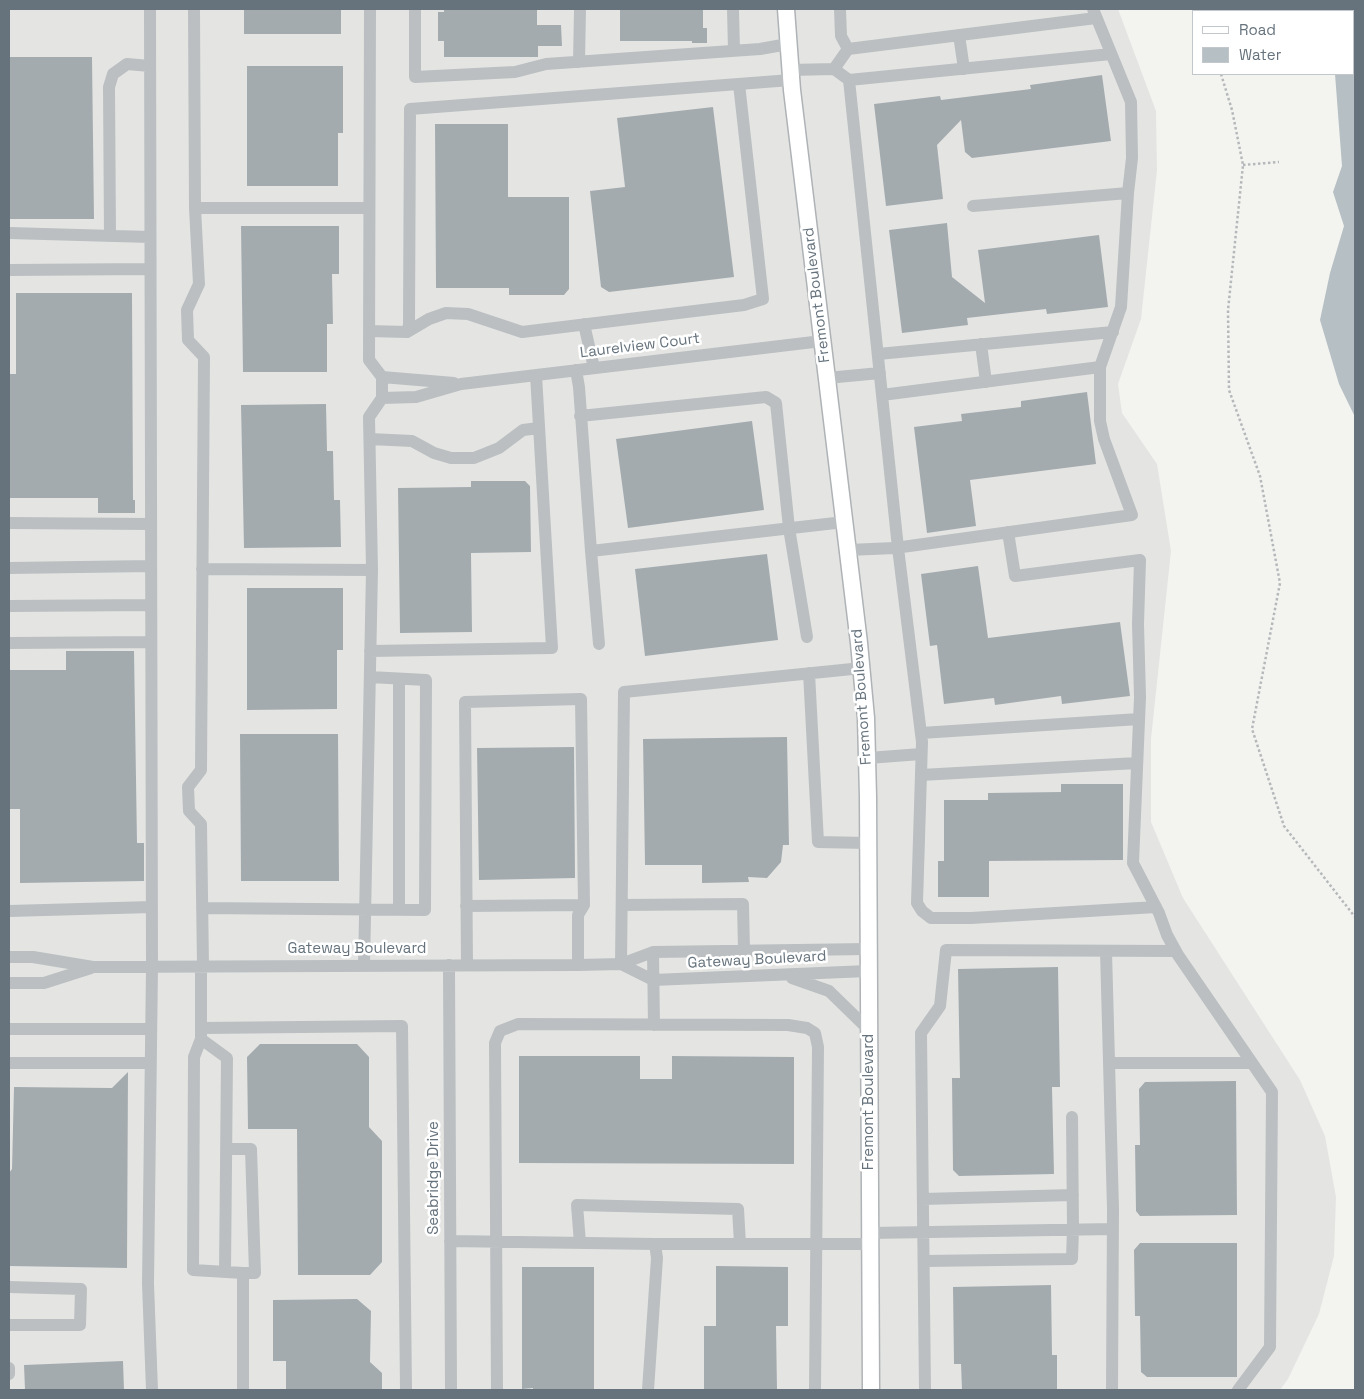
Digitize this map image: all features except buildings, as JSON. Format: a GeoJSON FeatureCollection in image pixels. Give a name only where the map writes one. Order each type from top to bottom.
{"type":"FeatureCollection","features":[{"type":"Feature","properties":{"kind":"main road","name":"Fremont Boulevard"},"geometry":{"type":"LineString","coordinates":[[786,9],[791,75],[862,668],[868,758],[871,1390]]}},
{"type":"Feature","properties":{"kind":"street"},"geometry":{"type":"LineString","coordinates":[[150,9],[152,966],[148,1284],[152,1390]]}},
{"type":"Feature","properties":{"kind":"street"},"geometry":{"type":"LineString","coordinates":[[194,9],[195,208],[199,284],[187,310],[188,340],[204,357],[201,770],[188,787],[189,811],[202,824],[201,1034],[194,1057],[193,1270],[255,1273],[251,1149],[227,1149]]}},
{"type":"Feature","properties":{"kind":"street"},"geometry":{"type":"LineString","coordinates":[[364,966],[372,570],[369,417],[382,398],[382,377],[368,360],[370,9]]}},
{"type":"Feature","properties":{"kind":"street"},"geometry":{"type":"LineString","coordinates":[[415,9],[415,77],[515,72],[546,64],[760,50],[788,44]]}},
{"type":"Feature","properties":{"kind":"street"},"geometry":{"type":"LineString","coordinates":[[579,62],[580,9]]}},
{"type":"Feature","properties":{"kind":"street"},"geometry":{"type":"LineString","coordinates":[[733,9],[734,51]]}},
{"type":"Feature","properties":{"kind":"street"},"geometry":{"type":"LineString","coordinates":[[840,9],[840,36],[848,49]]}},
{"type":"Feature","properties":{"kind":"street"},"geometry":{"type":"LineString","coordinates":[[834,69],[848,49],[959,35],[1094,13],[1131,102],[1132,158],[1121,307],[1100,367],[1100,421],[1104,438],[1132,515],[898,548],[848,550]]}},
{"type":"Feature","properties":{"kind":"street"},"geometry":{"type":"LineString","coordinates":[[959,35],[964,68]]}},
{"type":"Feature","properties":{"kind":"street"},"geometry":{"type":"LineString","coordinates":[[407,332],[409,325],[410,110],[739,84],[834,69],[849,80],[1111,54]]}},
{"type":"Feature","properties":{"kind":"street"},"geometry":{"type":"LineString","coordinates":[[110,236],[109,87],[113,74],[127,64],[150,66]]}},
{"type":"Feature","properties":{"kind":"street"},"geometry":{"type":"LineString","coordinates":[[849,80],[898,548],[921,733],[917,903],[922,912],[931,918],[971,918],[1156,907]]}},
{"type":"Feature","properties":{"kind":"street"},"geometry":{"type":"LineString","coordinates":[[368,331],[407,332],[429,319],[446,313],[468,314],[522,332],[744,305],[763,299],[739,84]]}},
{"type":"Feature","properties":{"kind":"street"},"geometry":{"type":"LineString","coordinates":[[973,206],[1128,193]]}},
{"type":"Feature","properties":{"kind":"street"},"geometry":{"type":"LineString","coordinates":[[195,208],[369,208]]}},
{"type":"Feature","properties":{"kind":"street"},"geometry":{"type":"LineString","coordinates":[[9,233],[150,236]]}},
{"type":"Feature","properties":{"kind":"street"},"geometry":{"type":"LineString","coordinates":[[9,270],[150,269]]}},
{"type":"Feature","properties":{"kind":"street"},"geometry":{"type":"LineString","coordinates":[[584,324],[594,368]]}},
{"type":"Feature","properties":{"kind":"street"},"geometry":{"type":"LineString","coordinates":[[878,354],[1113,332]]}},
{"type":"Feature","properties":{"kind":"street","name":"Laurelview Court"},"geometry":{"type":"LineString","coordinates":[[461,384],[822,341]]}},
{"type":"Feature","properties":{"kind":"street"},"geometry":{"type":"LineString","coordinates":[[981,344],[986,382]]}},
{"type":"Feature","properties":{"kind":"street"},"geometry":{"type":"LineString","coordinates":[[882,395],[1100,367]]}},
{"type":"Feature","properties":{"kind":"street"},"geometry":{"type":"LineString","coordinates":[[576,370],[599,644]]}},
{"type":"Feature","properties":{"kind":"street"},"geometry":{"type":"LineString","coordinates":[[827,378],[880,373]]}},
{"type":"Feature","properties":{"kind":"street"},"geometry":{"type":"LineString","coordinates":[[370,651],[552,648],[536,375]]}},
{"type":"Feature","properties":{"kind":"street"},"geometry":{"type":"LineString","coordinates":[[382,377],[461,384]]}},
{"type":"Feature","properties":{"kind":"street"},"geometry":{"type":"LineString","coordinates":[[382,398],[416,397],[461,384]]}},
{"type":"Feature","properties":{"kind":"street"},"geometry":{"type":"LineString","coordinates":[[580,416],[766,397],[776,404],[789,528],[807,637]]}},
{"type":"Feature","properties":{"kind":"street"},"geometry":{"type":"LineString","coordinates":[[370,440],[412,441],[434,453],[451,458],[474,458],[499,448],[522,430],[539,428]]}},
{"type":"Feature","properties":{"kind":"street"},"geometry":{"type":"LineString","coordinates":[[591,551],[844,522]]}},
{"type":"Feature","properties":{"kind":"street"},"geometry":{"type":"LineString","coordinates":[[9,523],[151,524]]}},
{"type":"Feature","properties":{"kind":"street"},"geometry":{"type":"LineString","coordinates":[[1008,532],[1016,576],[1140,560],[1138,624],[1139,719],[1133,863],[1176,951],[1272,1092],[1270,1347],[1238,1390]]}},
{"type":"Feature","properties":{"kind":"street"},"geometry":{"type":"LineString","coordinates":[[9,568],[151,566]]}},
{"type":"Feature","properties":{"kind":"street"},"geometry":{"type":"LineString","coordinates":[[202,569],[372,570]]}},
{"type":"Feature","properties":{"kind":"street"},"geometry":{"type":"LineString","coordinates":[[9,606],[151,605]]}},
{"type":"Feature","properties":{"kind":"street"},"geometry":{"type":"LineString","coordinates":[[9,643],[151,642]]}},
{"type":"Feature","properties":{"kind":"street"},"geometry":{"type":"LineString","coordinates":[[621,964],[624,692],[862,668]]}},
{"type":"Feature","properties":{"kind":"street"},"geometry":{"type":"LineString","coordinates":[[809,673],[818,842],[868,843]]}},
{"type":"Feature","properties":{"kind":"street"},"geometry":{"type":"LineString","coordinates":[[202,908],[425,910],[426,680],[370,677]]}},
{"type":"Feature","properties":{"kind":"street"},"geometry":{"type":"LineString","coordinates":[[398,910],[399,678]]}},
{"type":"Feature","properties":{"kind":"street"},"geometry":{"type":"LineString","coordinates":[[466,965],[465,702],[581,699],[584,905],[578,915],[578,965]]}},
{"type":"Feature","properties":{"kind":"street"},"geometry":{"type":"LineString","coordinates":[[921,733],[1139,719]]}},
{"type":"Feature","properties":{"kind":"street"},"geometry":{"type":"LineString","coordinates":[[868,758],[922,754]]}},
{"type":"Feature","properties":{"kind":"street"},"geometry":{"type":"LineString","coordinates":[[921,775],[1137,763]]}},
{"type":"Feature","properties":{"kind":"street"},"geometry":{"type":"LineString","coordinates":[[622,905],[743,904],[744,951]]}},
{"type":"Feature","properties":{"kind":"street"},"geometry":{"type":"LineString","coordinates":[[466,906],[584,905]]}},
{"type":"Feature","properties":{"kind":"street"},"geometry":{"type":"LineString","coordinates":[[9,911],[152,907]]}},
{"type":"Feature","properties":{"kind":"street","name":"Gateway Boulevard"},"geometry":{"type":"LineString","coordinates":[[9,957],[33,957],[93,967],[578,965],[621,964],[653,952],[868,949]]}},
{"type":"Feature","properties":{"kind":"street"},"geometry":{"type":"LineString","coordinates":[[925,1390],[921,1033],[940,1006],[946,950],[1176,951]]}},
{"type":"Feature","properties":{"kind":"street"},"geometry":{"type":"LineString","coordinates":[[1106,951],[1113,1228],[1112,1390]]}},
{"type":"Feature","properties":{"kind":"street"},"geometry":{"type":"LineString","coordinates":[[653,952],[654,1024]]}},
{"type":"Feature","properties":{"kind":"street","name":"Gateway Boulevard"},"geometry":{"type":"LineString","coordinates":[[621,964],[654,980],[868,971]]}},
{"type":"Feature","properties":{"kind":"street","name":"Seabridge Drive"},"geometry":{"type":"LineString","coordinates":[[449,965],[450,1390]]}},
{"type":"Feature","properties":{"kind":"street","name":"Gateway Boulevard"},"geometry":{"type":"LineString","coordinates":[[9,983],[44,983],[93,967]]}},
{"type":"Feature","properties":{"kind":"street"},"geometry":{"type":"LineString","coordinates":[[783,975],[829,991],[869,1030]]}},
{"type":"Feature","properties":{"kind":"street"},"geometry":{"type":"LineString","coordinates":[[497,1390],[495,1043],[500,1031],[518,1024],[788,1025],[807,1028],[815,1033],[818,1047],[815,1390]]}},
{"type":"Feature","properties":{"kind":"street"},"geometry":{"type":"LineString","coordinates":[[201,1034],[402,1026],[406,1390]]}},
{"type":"Feature","properties":{"kind":"street"},"geometry":{"type":"LineString","coordinates":[[9,1029],[150,1028]]}},
{"type":"Feature","properties":{"kind":"street"},"geometry":{"type":"LineString","coordinates":[[201,1034],[227,1058],[225,1272]]}},
{"type":"Feature","properties":{"kind":"street"},"geometry":{"type":"LineString","coordinates":[[9,1063],[150,1064]]}},
{"type":"Feature","properties":{"kind":"street"},"geometry":{"type":"LineString","coordinates":[[1109,1063],[1252,1063]]}},
{"type":"Feature","properties":{"kind":"street"},"geometry":{"type":"LineString","coordinates":[[924,1262],[1072,1259],[1072,1117]]}},
{"type":"Feature","properties":{"kind":"street"},"geometry":{"type":"LineString","coordinates":[[923,1199],[1073,1195]]}},
{"type":"Feature","properties":{"kind":"street"},"geometry":{"type":"LineString","coordinates":[[580,1243],[577,1205],[738,1209],[740,1244]]}},
{"type":"Feature","properties":{"kind":"street"},"geometry":{"type":"LineString","coordinates":[[450,1241],[817,1244],[924,1231],[1113,1228]]}},
{"type":"Feature","properties":{"kind":"street"},"geometry":{"type":"LineString","coordinates":[[648,1390],[657,1258],[655,1244]]}},
{"type":"Feature","properties":{"kind":"street"},"geometry":{"type":"LineString","coordinates":[[243,1273],[243,1390]]}},
{"type":"Feature","properties":{"kind":"street"},"geometry":{"type":"LineString","coordinates":[[9,1288],[81,1289],[80,1324],[9,1325]]}},
{"type":"Feature","properties":{"kind":"street"},"geometry":{"type":"LineString","coordinates":[[9,1368],[9,1374]]}},
{"type":"Feature","properties":{"kind":"path"},"geometry":{"type":"LineString","coordinates":[[1221,75],[1232,110],[1243,165],[1228,310],[1229,390],[1260,476],[1280,584],[1252,729],[1284,826],[1355,917]]}},
{"type":"Feature","properties":{"kind":"path"},"geometry":{"type":"LineString","coordinates":[[1243,165],[1279,162]]}},
{"type":"Feature","properties":{"kind":"shaded area"},"geometry":{"type":"Polygon","coordinates":[[[9,9],[1118,9],[1156,111],[1157,170],[1141,319],[1118,384],[1122,413],[1157,464],[1171,551],[1151,739],[1151,822],[1183,898],[1300,1080],[1325,1136],[1336,1197],[1334,1256],[1319,1314],[1288,1379],[1280,1390],[9,1390],[9,9]]]}},
{"type":"Feature","properties":{"kind":"water"},"geometry":{"type":"Polygon","coordinates":[[[1355,9],[1355,417],[1339,384],[1320,320],[1330,273],[1344,226],[1333,192],[1342,166],[1335,75],[1354,75],[1354,10],[1320,10],[1355,9]]]}}]}
